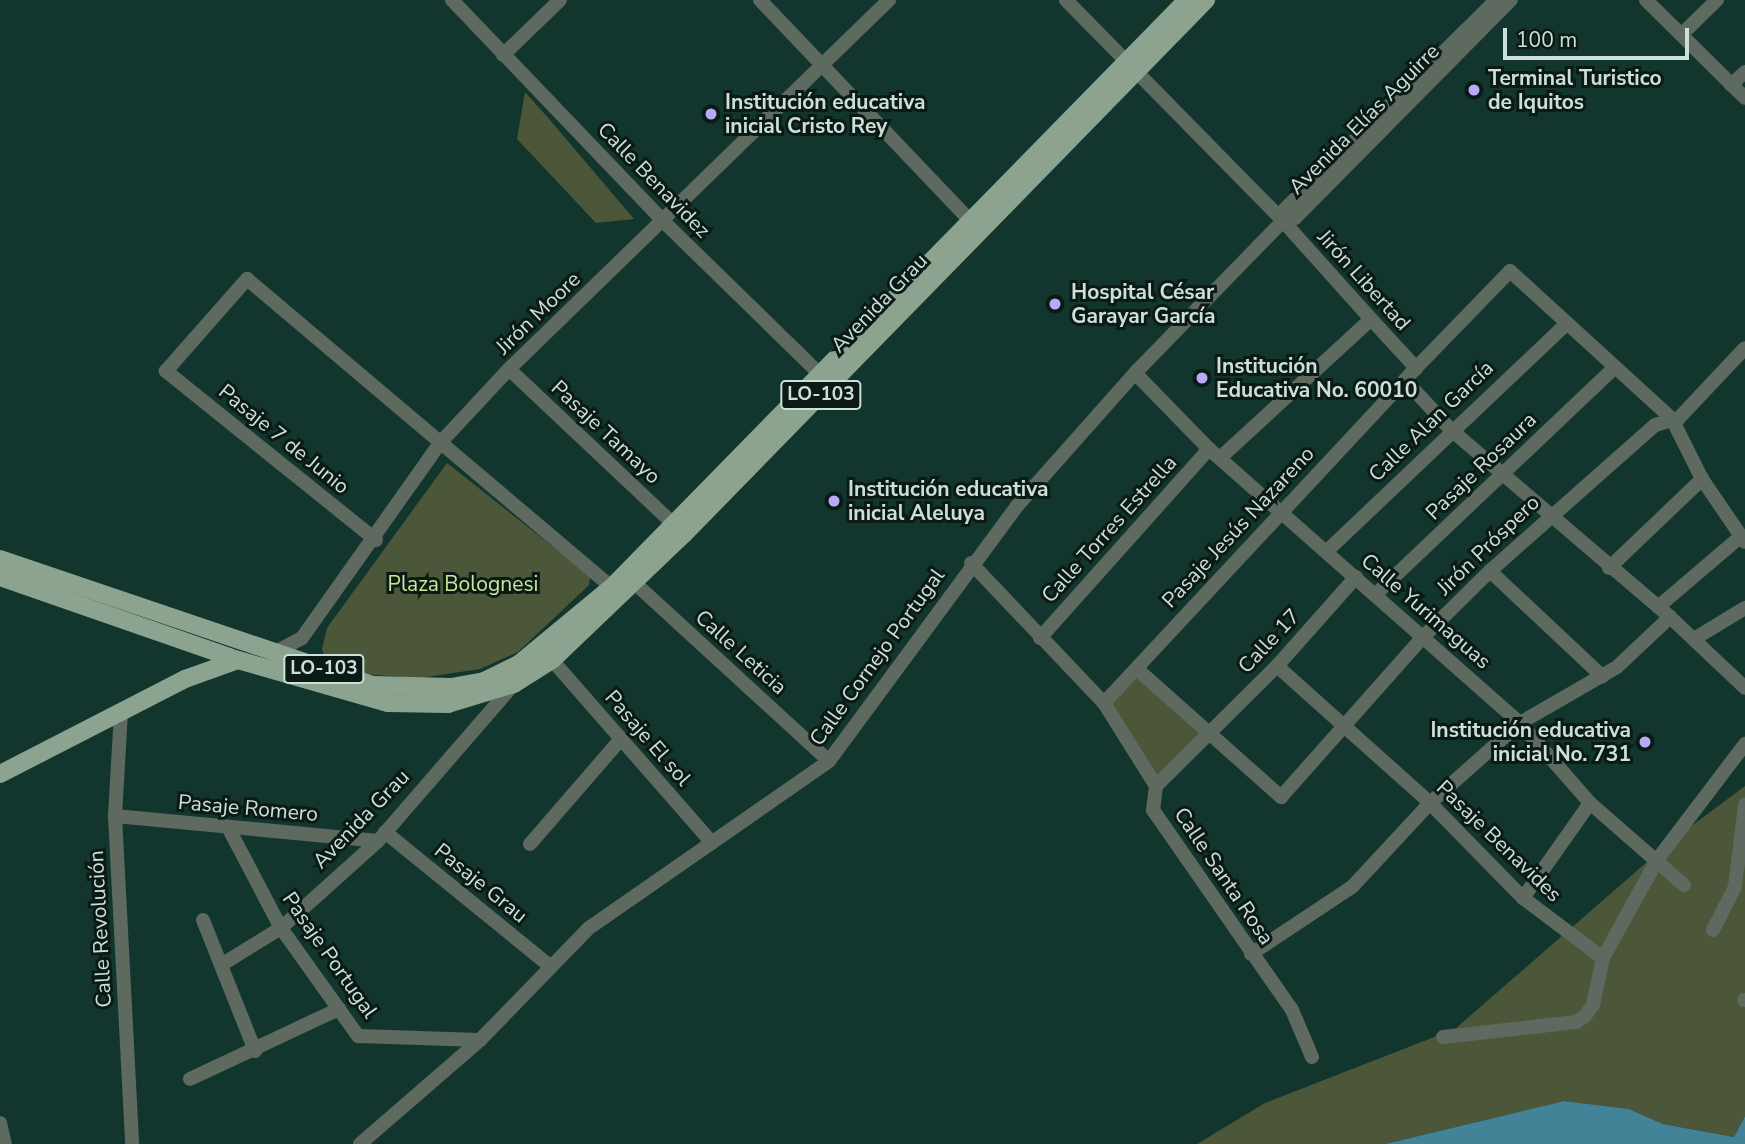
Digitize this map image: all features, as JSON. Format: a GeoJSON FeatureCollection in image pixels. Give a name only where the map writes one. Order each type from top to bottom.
{"type":"FeatureCollection","features":[{"type":"Feature","properties":{"kind":"main road","name":"Avenida Grau"},"geometry":{"type":"LineString","coordinates":[[238,660],[388,703],[448,704],[514,684],[552,660],[623,584],[976,227],[1131,64],[1187,0]]}},
{"type":"Feature","properties":{"kind":"main road","name":"Avenida Grau"},"geometry":{"type":"LineString","coordinates":[[1131,64],[1206,0]]}},
{"type":"Feature","properties":{"kind":"main road","name":"LO-103"},"geometry":{"type":"LineString","coordinates":[[0,559],[373,685],[410,689],[484,681],[519,664],[623,584]]}},
{"type":"Feature","properties":{"kind":"main road","name":"LO-103"},"geometry":{"type":"LineString","coordinates":[[0,577],[185,639],[238,660]]}},
{"type":"Feature","properties":{"kind":"main road"},"geometry":{"type":"LineString","coordinates":[[185,639],[195,654],[185,679]]}},
{"type":"Feature","properties":{"kind":"main road"},"geometry":{"type":"LineString","coordinates":[[0,774],[185,679],[238,660]]}},
{"type":"Feature","properties":{"kind":"street","name":"Calle Benavidez"},"geometry":{"type":"LineString","coordinates":[[452,0],[664,222],[826,380]]}},
{"type":"Feature","properties":{"kind":"street"},"geometry":{"type":"LineString","coordinates":[[503,55],[560,0]]}},
{"type":"Feature","properties":{"kind":"street"},"geometry":{"type":"LineString","coordinates":[[760,0],[976,227]]}},
{"type":"Feature","properties":{"kind":"street","name":"Jirón Moore"},"geometry":{"type":"LineString","coordinates":[[238,660],[274,653],[302,638],[340,579],[376,540],[441,442],[509,369],[664,222],[889,0]]}},
{"type":"Feature","properties":{"kind":"street","name":"Jirón Libertad"},"geometry":{"type":"LineString","coordinates":[[1066,0],[1283,221],[1416,368]]}},
{"type":"Feature","properties":{"kind":"street","name":"Avenida Elías Aguirre"},"geometry":{"type":"LineString","coordinates":[[1438,67],[1496,0]]}},
{"type":"Feature","properties":{"kind":"street","name":"Avenida Elías Aguirre"},"geometry":{"type":"LineString","coordinates":[[1283,221],[1285,209],[1511,0]]}},
{"type":"Feature","properties":{"kind":"street"},"geometry":{"type":"LineString","coordinates":[[1646,0],[1745,98]]}},
{"type":"Feature","properties":{"kind":"street"},"geometry":{"type":"LineString","coordinates":[[1682,34],[1717,0]]}},
{"type":"Feature","properties":{"kind":"street"},"geometry":{"type":"LineString","coordinates":[[1731,85],[1745,72]]}},
{"type":"Feature","properties":{"kind":"street","name":"Calle Cornejo Portugal"},"geometry":{"type":"LineString","coordinates":[[360,1144],[480,1040],[551,967],[617,906],[712,844],[829,761],[971,563],[1135,373],[1283,221]]}},
{"type":"Feature","properties":{"kind":"street"},"geometry":{"type":"LineString","coordinates":[[1658,607],[1743,539],[1702,479],[1672,419],[1510,271],[1405,380],[1450,429],[1609,568],[1670,617],[1745,688]]}},
{"type":"Feature","properties":{"kind":"street","name":"Calle Leticia"},"geometry":{"type":"LineString","coordinates":[[166,371],[247,279],[441,442],[623,584],[829,761]]}},
{"type":"Feature","properties":{"kind":"street","name":"Calle Torres Estrella"},"geometry":{"type":"LineString","coordinates":[[1040,638],[1215,454],[1371,319]]}},
{"type":"Feature","properties":{"kind":"street","name":"Calle Alan García"},"geometry":{"type":"LineString","coordinates":[[1327,551],[1450,429],[1566,324]]}},
{"type":"Feature","properties":{"kind":"street","name":"Jirón Próspero"},"geometry":{"type":"LineString","coordinates":[[1210,733],[1281,797],[1424,636],[1490,571],[1549,514],[1655,425],[1679,418],[1745,348]]}},
{"type":"Feature","properties":{"kind":"street","name":"Pasaje Rosaura"},"geometry":{"type":"LineString","coordinates":[[1377,593],[1614,368]]}},
{"type":"Feature","properties":{"kind":"street","name":"Pasaje Tamayo"},"geometry":{"type":"LineString","coordinates":[[509,369],[679,529]]}},
{"type":"Feature","properties":{"kind":"street","name":"Pasaje 7 de Junio"},"geometry":{"type":"LineString","coordinates":[[166,371],[376,540]]}},
{"type":"Feature","properties":{"kind":"street","name":"Calle Yurimaguas"},"geometry":{"type":"LineString","coordinates":[[1135,373],[1215,454],[1377,593],[1520,723],[1590,803],[1684,885]]}},
{"type":"Feature","properties":{"kind":"street","name":"Pasaje Jesús Nazareno"},"geometry":{"type":"LineString","coordinates":[[1104,703],[1405,380]]}},
{"type":"Feature","properties":{"kind":"street"},"geometry":{"type":"LineString","coordinates":[[1609,568],[1702,479]]}},
{"type":"Feature","properties":{"kind":"street","name":"Calle Santa Rosa"},"geometry":{"type":"LineString","coordinates":[[971,563],[1104,703],[1156,786],[1153,810],[1292,1010],[1312,1057]]}},
{"type":"Feature","properties":{"kind":"street"},"geometry":{"type":"LineString","coordinates":[[1490,571],[1602,676]]}},
{"type":"Feature","properties":{"kind":"street","name":"Calle 17"},"geometry":{"type":"LineString","coordinates":[[1156,786],[1277,666],[1356,577]]}},
{"type":"Feature","properties":{"kind":"street"},"geometry":{"type":"LineString","coordinates":[[1694,639],[1745,608]]}},
{"type":"Feature","properties":{"kind":"street"},"geometry":{"type":"LineString","coordinates":[[1251,954],[1352,887],[1430,803],[1520,723],[1602,676],[1670,617]]}},
{"type":"Feature","properties":{"kind":"street","name":"Pasaje El sol"},"geometry":{"type":"LineString","coordinates":[[552,660],[712,844]]}},
{"type":"Feature","properties":{"kind":"street","name":"Pasaje Benavides"},"geometry":{"type":"LineString","coordinates":[[1277,666],[1430,803],[1523,898],[1603,958]]}},
{"type":"Feature","properties":{"kind":"street"},"geometry":{"type":"LineString","coordinates":[[1138,669],[1210,733]]}},
{"type":"Feature","properties":{"kind":"street","name":"Avenida Grau"},"geometry":{"type":"LineString","coordinates":[[221,965],[281,928],[382,836],[514,684]]}},
{"type":"Feature","properties":{"kind":"street","name":"Calle Revolución"},"geometry":{"type":"LineString","coordinates":[[121,712],[115,816],[132,1144]]}},
{"type":"Feature","properties":{"kind":"street"},"geometry":{"type":"LineString","coordinates":[[530,844],[621,739]]}},
{"type":"Feature","properties":{"kind":"street"},"geometry":{"type":"LineString","coordinates":[[1443,1037],[1576,1022],[1586,1016],[1593,1005],[1603,958],[1657,860],[1745,744]]}},
{"type":"Feature","properties":{"kind":"street"},"geometry":{"type":"LineString","coordinates":[[1523,898],[1590,803]]}},
{"type":"Feature","properties":{"kind":"street"},"geometry":{"type":"LineString","coordinates":[[1713,930],[1735,887],[1745,805]]}},
{"type":"Feature","properties":{"kind":"street","name":"Pasaje Romero"},"geometry":{"type":"LineString","coordinates":[[115,816],[229,829],[382,836]]}},
{"type":"Feature","properties":{"kind":"street","name":"Pasaje Portugal"},"geometry":{"type":"LineString","coordinates":[[229,829],[281,928],[358,1036],[480,1040]]}},
{"type":"Feature","properties":{"kind":"street","name":"Pasaje Grau"},"geometry":{"type":"LineString","coordinates":[[382,836],[551,967]]}},
{"type":"Feature","properties":{"kind":"street"},"geometry":{"type":"LineString","coordinates":[[203,920],[255,1051]]}},
{"type":"Feature","properties":{"kind":"street"},"geometry":{"type":"LineString","coordinates":[[190,1079],[255,1051],[339,1009]]}},
{"type":"Feature","properties":{"kind":"green space"},"geometry":{"type":"Polygon","coordinates":[[[525,92],[634,219],[596,223],[517,139],[525,92]]]}},
{"type":"Feature","properties":{"kind":"green space","name":"Plaza Bolognesi"},"geometry":{"type":"Polygon","coordinates":[[[447,463],[590,576],[589,585],[518,652],[480,669],[420,678],[360,674],[327,664],[322,649],[327,628],[447,463]]]}},
{"type":"Feature","properties":{"kind":"green space"},"geometry":{"type":"Polygon","coordinates":[[[1139,676],[1201,735],[1158,777],[1111,703],[1139,676]]]}},
{"type":"Feature","properties":{"kind":"green space"},"geometry":{"type":"Polygon","coordinates":[[[1745,786],[1745,1116],[1734,1137],[1663,1124],[1629,1109],[1564,1101],[1385,1144],[1197,1144],[1265,1103],[1455,1029],[1670,842],[1745,786]]]}},
{"type":"Feature","properties":{"kind":"water"},"geometry":{"type":"Polygon","coordinates":[[[1564,1101],[1629,1109],[1663,1124],[1734,1137],[1745,1116],[1745,1144],[1385,1144],[1564,1101]]]}},
{"type":"Feature","properties":{"kind":"place","name":"Terminal Turistico de Iquitos"},"geometry":{"type":"Point","coordinates":[1474,90]}},
{"type":"Feature","properties":{"kind":"place","name":"Institución educativa inicial Cristo Rey"},"geometry":{"type":"Point","coordinates":[711,114]}},
{"type":"Feature","properties":{"kind":"place","name":"Hospital César Garayar García"},"geometry":{"type":"Point","coordinates":[1055,304]}},
{"type":"Feature","properties":{"kind":"place","name":"Institución Educativa No. 60010"},"geometry":{"type":"Point","coordinates":[1202,378]}},
{"type":"Feature","properties":{"kind":"place","name":"Institución educativa inicial Aleluya"},"geometry":{"type":"Point","coordinates":[834,501]}},
{"type":"Feature","properties":{"kind":"place","name":"Institución educativa inicial No. 731"},"geometry":{"type":"Point","coordinates":[1645,742]}}]}
